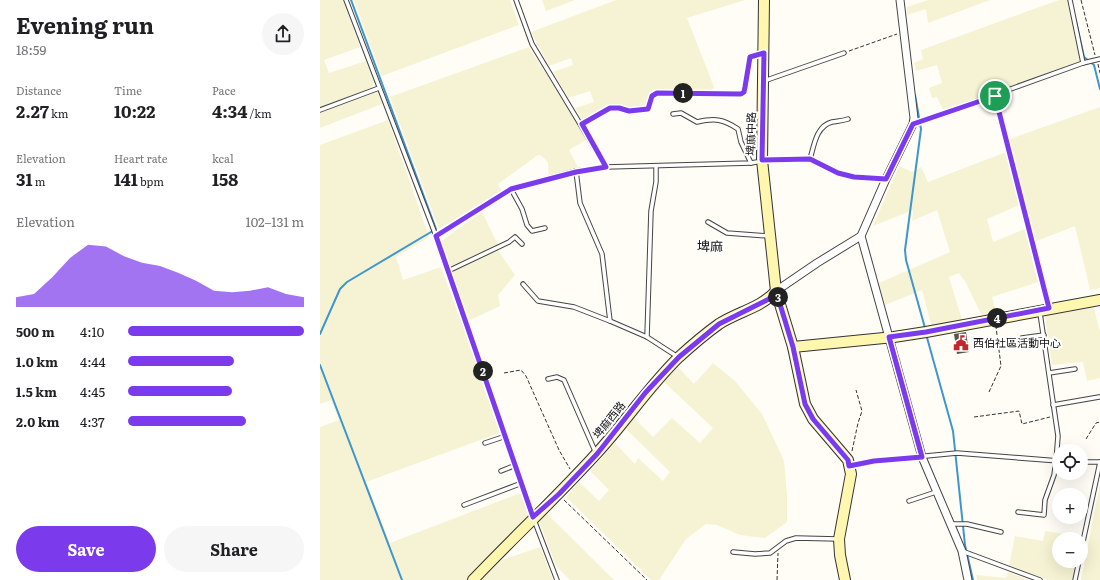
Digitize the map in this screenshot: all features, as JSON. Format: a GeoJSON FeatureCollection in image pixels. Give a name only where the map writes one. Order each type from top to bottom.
{"type":"FeatureCollection","features":[{"type":"Feature","properties":{"kind":"street","name":"埤麻中路"},"geometry":{"type":"LineString","coordinates":[[764,0],[762,160],[776,291],[793,347],[805,404],[813,419],[848,463]]}},
{"type":"Feature","properties":{"kind":"street"},"geometry":{"type":"LineString","coordinates":[[776,291],[817,263],[861,236],[886,179],[913,124],[914,118],[900,0]]}},
{"type":"Feature","properties":{"kind":"street"},"geometry":{"type":"LineString","coordinates":[[861,236],[922,457],[962,551],[968,580]]}},
{"type":"Feature","properties":{"kind":"street","name":"埤麻西路"},"geometry":{"type":"LineString","coordinates":[[472,580],[597,454],[646,392],[679,357],[719,324],[769,299],[776,291]]}},
{"type":"Feature","properties":{"kind":"street"},"geometry":{"type":"LineString","coordinates":[[793,347],[926,332],[1044,309],[1100,300]]}},
{"type":"Feature","properties":{"kind":"street"},"geometry":{"type":"LineString","coordinates":[[845,580],[840,555],[839,539],[851,474],[848,463]]}},
{"type":"Feature","properties":{"kind":"lane"},"geometry":{"type":"LineString","coordinates":[[346,0],[435,235],[533,517],[557,580]]}},
{"type":"Feature","properties":{"kind":"lane"},"geometry":{"type":"LineString","coordinates":[[516,0],[532,44],[582,124],[606,167]]}},
{"type":"Feature","properties":{"kind":"lane"},"geometry":{"type":"LineString","coordinates":[[1070,0],[1083,63]]}},
{"type":"Feature","properties":{"kind":"lane"},"geometry":{"type":"LineString","coordinates":[[764,81],[844,53]]}},
{"type":"Feature","properties":{"kind":"lane"},"geometry":{"type":"LineString","coordinates":[[913,124],[995,96],[1083,63],[1097,60]]}},
{"type":"Feature","properties":{"kind":"lane"},"geometry":{"type":"LineString","coordinates":[[320,110],[380,88]]}},
{"type":"Feature","properties":{"kind":"lane"},"geometry":{"type":"LineString","coordinates":[[995,96],[1044,309],[1044,335],[1053,405],[1056,416],[1058,444]]}},
{"type":"Feature","properties":{"kind":"lane"},"geometry":{"type":"LineString","coordinates":[[673,114],[681,113],[698,122],[716,118],[732,125],[738,129],[741,142],[751,163]]}},
{"type":"Feature","properties":{"kind":"lane"},"geometry":{"type":"LineString","coordinates":[[810,159],[818,132],[832,122],[840,122],[848,119]]}},
{"type":"Feature","properties":{"kind":"lane"},"geometry":{"type":"LineString","coordinates":[[435,235],[511,189],[576,172],[606,167],[751,163],[762,160],[810,159],[838,173],[854,177],[886,179]]}},
{"type":"Feature","properties":{"kind":"lane"},"geometry":{"type":"LineString","coordinates":[[647,337],[651,211],[656,182],[656,166]]}},
{"type":"Feature","properties":{"kind":"lane"},"geometry":{"type":"LineString","coordinates":[[576,172],[580,203],[602,254],[610,321]]}},
{"type":"Feature","properties":{"kind":"lane"},"geometry":{"type":"LineString","coordinates":[[511,189],[522,209],[527,225],[532,231],[545,228]]}},
{"type":"Feature","properties":{"kind":"lane"},"geometry":{"type":"LineString","coordinates":[[708,222],[727,233],[770,236]]}},
{"type":"Feature","properties":{"kind":"lane"},"geometry":{"type":"LineString","coordinates":[[448,271],[509,242],[515,237],[522,244]]}},
{"type":"Feature","properties":{"kind":"lane"},"geometry":{"type":"LineString","coordinates":[[523,284],[538,301],[574,307],[610,321],[647,337],[679,357]]}},
{"type":"Feature","properties":{"kind":"lane"},"geometry":{"type":"LineString","coordinates":[[1022,338],[1044,335]]}},
{"type":"Feature","properties":{"kind":"lane"},"geometry":{"type":"LineString","coordinates":[[1049,373],[1075,369]]}},
{"type":"Feature","properties":{"kind":"lane"},"geometry":{"type":"LineString","coordinates":[[548,379],[557,377],[564,380],[597,454]]}},
{"type":"Feature","properties":{"kind":"lane"},"geometry":{"type":"LineString","coordinates":[[1053,405],[1100,398]]}},
{"type":"Feature","properties":{"kind":"lane"},"geometry":{"type":"LineString","coordinates":[[485,443],[506,436]]}},
{"type":"Feature","properties":{"kind":"lane"},"geometry":{"type":"LineString","coordinates":[[848,463],[957,453],[1052,461]]}},
{"type":"Feature","properties":{"kind":"lane"},"geometry":{"type":"LineString","coordinates":[[1085,532],[1100,462],[1088,462]]}},
{"type":"Feature","properties":{"kind":"lane"},"geometry":{"type":"LineString","coordinates":[[501,471],[516,465]]}},
{"type":"Feature","properties":{"kind":"lane"},"geometry":{"type":"LineString","coordinates":[[1018,512],[1044,514],[1045,500],[1052,480]]}},
{"type":"Feature","properties":{"kind":"lane"},"geometry":{"type":"LineString","coordinates":[[464,505],[522,483]]}},
{"type":"Feature","properties":{"kind":"lane"},"geometry":{"type":"LineString","coordinates":[[909,501],[936,492]]}},
{"type":"Feature","properties":{"kind":"lane"},"geometry":{"type":"LineString","coordinates":[[950,524],[967,524],[1001,532]]}},
{"type":"Feature","properties":{"kind":"lane"},"geometry":{"type":"LineString","coordinates":[[732,552],[755,554],[770,553],[786,541],[796,538],[839,539]]}},
{"type":"Feature","properties":{"kind":"lane"},"geometry":{"type":"LineString","coordinates":[[962,551],[1040,580]]}},
{"type":"Feature","properties":{"kind":"lane"},"geometry":{"type":"LineString","coordinates":[[1075,580],[1078,568]]}},
{"type":"Feature","properties":{"kind":"path"},"geometry":{"type":"LineString","coordinates":[[1081,0],[1100,73]]}},
{"type":"Feature","properties":{"kind":"path"},"geometry":{"type":"LineString","coordinates":[[844,53],[903,32]]}},
{"type":"Feature","properties":{"kind":"path"},"geometry":{"type":"LineString","coordinates":[[582,124],[610,108],[619,108],[629,111],[648,109],[652,96],[657,93],[741,94],[744,92],[750,57],[764,53]]}},
{"type":"Feature","properties":{"kind":"path"},"geometry":{"type":"LineString","coordinates":[[989,392],[1001,366],[995,319]]}},
{"type":"Feature","properties":{"kind":"path"},"geometry":{"type":"LineString","coordinates":[[504,373],[521,370],[526,376],[559,450],[575,476]]}},
{"type":"Feature","properties":{"kind":"path"},"geometry":{"type":"LineString","coordinates":[[848,463],[862,411],[856,390]]}},
{"type":"Feature","properties":{"kind":"path"},"geometry":{"type":"LineString","coordinates":[[974,417],[1004,414],[1019,410],[1022,424],[1056,416]]}},
{"type":"Feature","properties":{"kind":"path"},"geometry":{"type":"LineString","coordinates":[[1086,439],[1096,423],[1100,422]]}},
{"type":"Feature","properties":{"kind":"path"},"geometry":{"type":"LineString","coordinates":[[559,494],[647,580]]}},
{"type":"Feature","properties":{"kind":"path"},"geometry":{"type":"LineString","coordinates":[[777,580],[778,548]]}},
{"type":"Feature","properties":{"kind":"shaded area"},"geometry":{"type":"Polygon","coordinates":[[[320,0],[343,0],[360,47],[324,60],[329,73],[366,61],[374,82],[371,88],[320,107],[320,0]]]}},
{"type":"Feature","properties":{"kind":"shaded area"},"geometry":{"type":"Polygon","coordinates":[[[354,0],[510,0],[519,25],[382,76],[354,0]]]}},
{"type":"Feature","properties":{"kind":"shaded area"},"geometry":{"type":"Polygon","coordinates":[[[542,0],[575,0],[546,11],[542,0]]]}},
{"type":"Feature","properties":{"kind":"shaded area"},"geometry":{"type":"Polygon","coordinates":[[[616,0],[745,0],[687,18],[714,87],[712,91],[653,91],[647,107],[627,108],[622,106],[610,106],[582,121],[575,108],[594,102],[590,91],[568,98],[553,72],[573,65],[571,58],[549,66],[531,32],[616,0]]]}},
{"type":"Feature","properties":{"kind":"shaded area"},"geometry":{"type":"Polygon","coordinates":[[[928,0],[990,0],[928,23],[926,9],[907,15],[907,7],[928,0]]]}},
{"type":"Feature","properties":{"kind":"shaded area"},"geometry":{"type":"Polygon","coordinates":[[[1059,0],[1067,0],[1080,62],[943,110],[937,97],[932,98],[929,88],[942,83],[937,65],[916,71],[914,63],[923,59],[921,50],[1059,0]]]}},
{"type":"Feature","properties":{"kind":"shaded area"},"geometry":{"type":"Polygon","coordinates":[[[529,47],[588,139],[569,150],[579,169],[549,178],[548,162],[542,156],[538,155],[498,184],[503,192],[439,229],[390,97],[529,47]]]}},
{"type":"Feature","properties":{"kind":"shaded area"},"geometry":{"type":"Polygon","coordinates":[[[379,91],[382,104],[320,128],[320,113],[379,91]]]}},
{"type":"Feature","properties":{"kind":"shaded area"},"geometry":{"type":"Polygon","coordinates":[[[1100,107],[1100,288],[1090,290],[1075,226],[1034,242],[1010,139],[1100,107]]]}},
{"type":"Feature","properties":{"kind":"shaded area"},"geometry":{"type":"Polygon","coordinates":[[[388,120],[429,237],[396,257],[403,280],[441,267],[502,432],[366,482],[390,543],[523,492],[532,516],[469,580],[320,580],[320,427],[339,420],[331,400],[320,404],[320,145],[388,120]]]}},
{"type":"Feature","properties":{"kind":"shaded area"},"geometry":{"type":"Polygon","coordinates":[[[1006,152],[1020,205],[987,219],[993,242],[1025,229],[1038,282],[992,297],[997,314],[982,316],[966,283],[959,273],[949,277],[962,320],[932,328],[922,290],[885,305],[879,283],[950,252],[937,210],[912,221],[913,210],[873,226],[899,166],[912,172],[921,167],[928,182],[1006,152]]]}},
{"type":"Feature","properties":{"kind":"shaded area"},"geometry":{"type":"Polygon","coordinates":[[[482,212],[498,245],[450,267],[440,242],[482,212]]]}},
{"type":"Feature","properties":{"kind":"shaded area"},"geometry":{"type":"Polygon","coordinates":[[[497,249],[515,275],[498,295],[500,306],[470,320],[451,272],[497,249]]]}},
{"type":"Feature","properties":{"kind":"shaded area"},"geometry":{"type":"Polygon","coordinates":[[[1093,304],[1100,332],[1100,378],[1087,381],[1083,362],[1052,365],[1045,316],[1093,304]]]}},
{"type":"Feature","properties":{"kind":"shaded area"},"geometry":{"type":"Polygon","coordinates":[[[713,363],[735,381],[762,414],[780,452],[784,461],[787,494],[787,522],[765,538],[740,535],[717,525],[706,524],[686,539],[659,580],[651,580],[566,497],[579,482],[599,501],[609,490],[590,471],[615,443],[635,464],[638,458],[663,481],[670,472],[626,429],[634,418],[653,437],[672,418],[700,443],[713,428],[663,381],[677,366],[694,384],[713,363]]]}},
{"type":"Feature","properties":{"kind":"shaded area"},"geometry":{"type":"Polygon","coordinates":[[[1100,484],[1100,580],[1081,580],[1083,568],[1088,568],[1088,545],[1100,484]]]}},
{"type":"Feature","properties":{"kind":"shaded area"},"geometry":{"type":"Polygon","coordinates":[[[546,513],[614,580],[570,580],[556,566],[539,521],[546,513]]]}},
{"type":"Feature","properties":{"kind":"shaded area"},"geometry":{"type":"Polygon","coordinates":[[[1045,531],[1052,532],[1052,568],[1076,568],[1073,580],[1049,580],[1009,566],[1015,536],[1043,541],[1045,531]]]}},
{"type":"Feature","properties":{"kind":"shaded area"},"geometry":{"type":"Polygon","coordinates":[[[540,547],[553,580],[481,580],[502,560],[540,547]]]}},
{"type":"Feature","properties":{"kind":"shaded area"},"geometry":{"type":"Polygon","coordinates":[[[1008,572],[1029,580],[977,580],[976,575],[1006,578],[1008,572]]]}},
{"type":"Feature","properties":{"kind":"building","name":"西伯社區活動中心"},"geometry":{"type":"Polygon","coordinates":[[[966,332],[969,352],[957,354],[954,334],[966,332]]]}},
{"type":"Feature","properties":{"kind":"waterway"},"geometry":{"type":"LineString","coordinates":[[320,334],[340,289],[347,282],[436,229],[351,0]]}},
{"type":"Feature","properties":{"kind":"waterway"},"geometry":{"type":"LineString","coordinates":[[1076,21],[1084,57],[1094,65],[1100,89]]}},
{"type":"Feature","properties":{"kind":"waterway"},"geometry":{"type":"LineString","coordinates":[[915,95],[921,129],[905,250],[906,260],[925,328]]}},
{"type":"Feature","properties":{"kind":"waterway"},"geometry":{"type":"LineString","coordinates":[[926,334],[953,431],[965,545],[973,580]]}},
{"type":"Feature","properties":{"kind":"waterway"},"geometry":{"type":"LineString","coordinates":[[320,365],[402,580]]}},
{"type":"Feature","properties":{"kind":"place","name":"西伯社區活動中心"},"geometry":{"type":"Point","coordinates":[961,343]}},
{"type":"Feature","properties":{"kind":"district","name":"埤麻"},"geometry":{"type":"Point","coordinates":[710,246]}},
{"type":"Feature","properties":{"kind":"route"},"geometry":{"type":"LineString","coordinates":[[764,53],[762,160],[810,159],[838,173],[854,177],[886,179],[913,124],[923,122],[995,96],[1049,308],[926,332],[889,337],[922,457],[874,461],[861,465],[849,466],[848,460],[813,419],[805,404],[793,347],[776,291],[769,299],[719,324],[679,357],[646,392],[597,454],[559,494],[533,517],[436,236],[511,189],[576,172],[606,167],[582,124],[610,108],[619,108],[629,111],[648,109],[650,107],[652,96],[657,93],[741,94],[744,92],[748,62],[750,57],[754,55],[764,53]]}}]}
